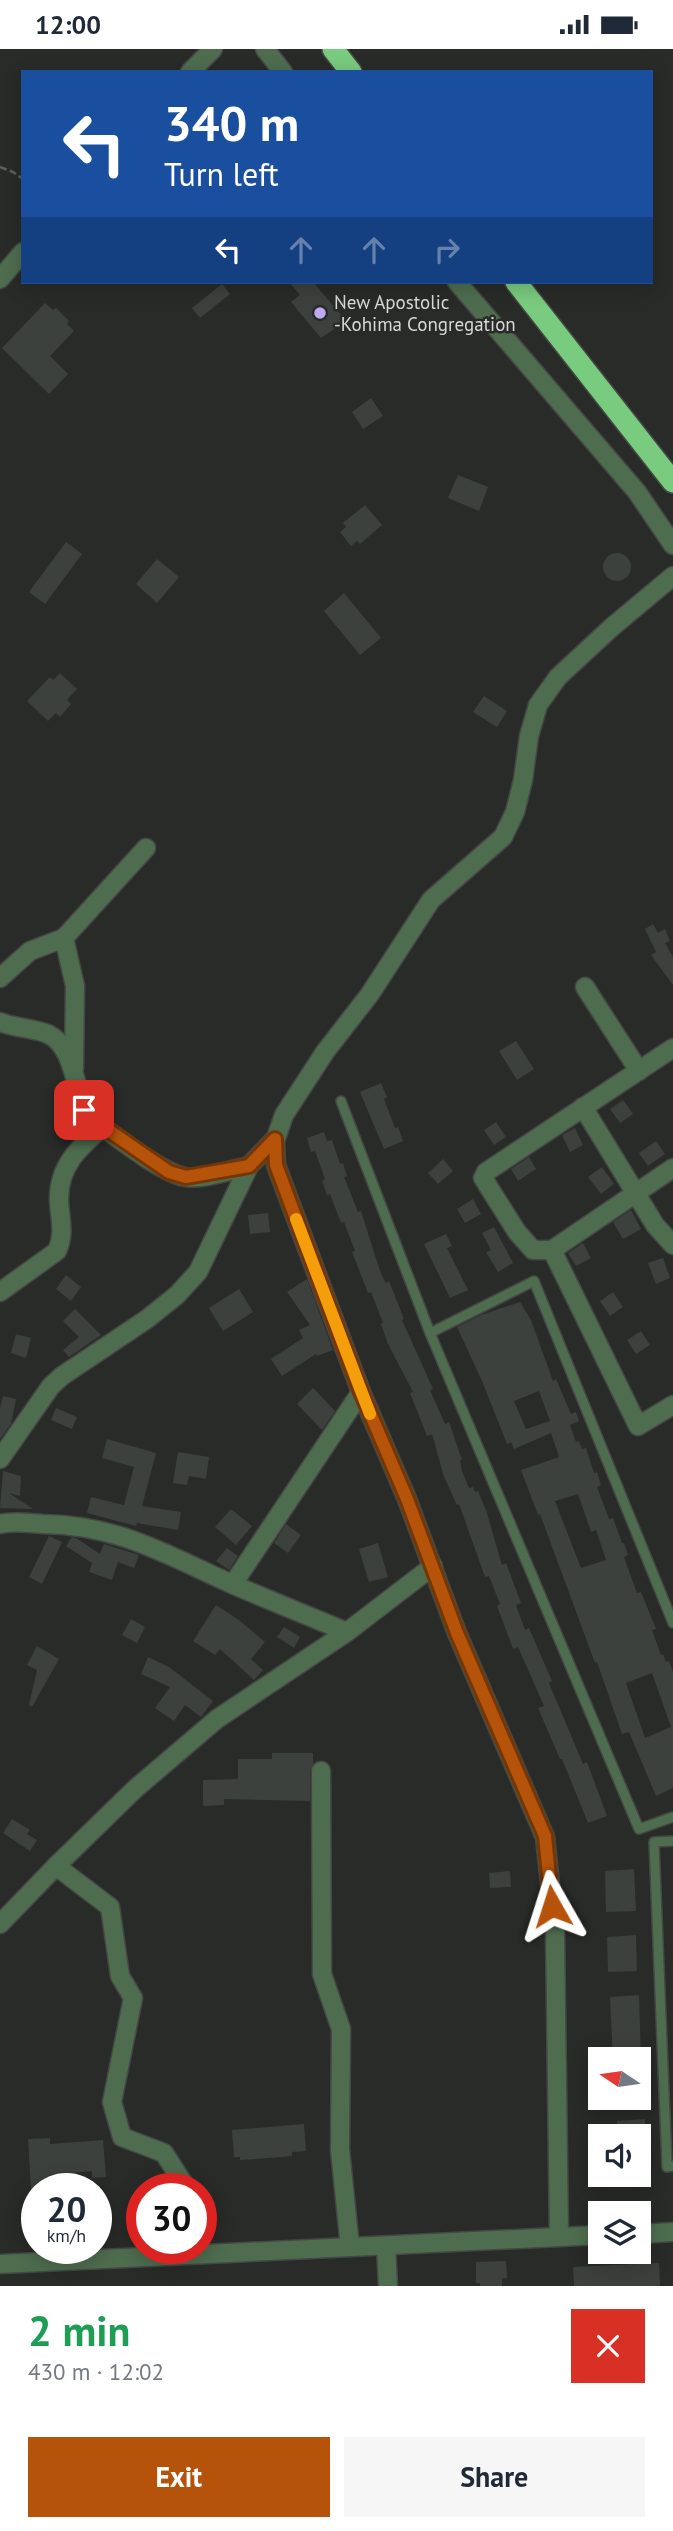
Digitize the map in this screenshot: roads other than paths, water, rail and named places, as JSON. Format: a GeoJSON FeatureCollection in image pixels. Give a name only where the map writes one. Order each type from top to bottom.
{"type":"FeatureCollection","features":[{"type":"Feature","properties":{"kind":"highway"},"geometry":{"type":"LineString","coordinates":[[333,49],[349,70]]}},
{"type":"Feature","properties":{"kind":"highway"},"geometry":{"type":"LineString","coordinates":[[518,284],[673,481]]}},
{"type":"Feature","properties":{"kind":"street"},"geometry":{"type":"LineString","coordinates":[[192,70],[214,49]]}},
{"type":"Feature","properties":{"kind":"street"},"geometry":{"type":"LineString","coordinates":[[265,49],[281,70]]}},
{"type":"Feature","properties":{"kind":"street"},"geometry":{"type":"LineString","coordinates":[[0,279],[21,254]]}},
{"type":"Feature","properties":{"kind":"street"},"geometry":{"type":"LineString","coordinates":[[459,284],[637,492],[673,545]]}},
{"type":"Feature","properties":{"kind":"street"},"geometry":{"type":"LineString","coordinates":[[559,2237],[555,1931],[545,1836],[457,1633],[433,1566],[361,1392],[276,1165],[275,1139],[284,1115],[325,1052],[370,993],[432,899],[503,837],[515,812],[529,736],[538,705],[567,669],[673,576]]}},
{"type":"Feature","properties":{"kind":"street"},"geometry":{"type":"LineString","coordinates":[[0,978],[30,951],[64,938],[146,848]]}},
{"type":"Feature","properties":{"kind":"street"},"geometry":{"type":"LineString","coordinates":[[64,938],[75,986],[74,1079]]}},
{"type":"Feature","properties":{"kind":"street"},"geometry":{"type":"LineString","coordinates":[[584,987],[639,1071]]}},
{"type":"Feature","properties":{"kind":"street"},"geometry":{"type":"LineString","coordinates":[[0,1022],[14,1028],[47,1034],[59,1041],[84,1110],[103,1127],[169,1172],[186,1177],[249,1166]]}},
{"type":"Feature","properties":{"kind":"street"},"geometry":{"type":"LineString","coordinates":[[673,1048],[486,1172],[483,1178],[517,1232],[533,1250],[552,1250],[673,1168]]}},
{"type":"Feature","properties":{"kind":"street"},"geometry":{"type":"LineString","coordinates":[[583,1107],[655,1225],[673,1245]]}},
{"type":"Feature","properties":{"kind":"street"},"geometry":{"type":"LineString","coordinates":[[0,1292],[57,1251],[62,1241],[60,1181],[76,1150],[103,1127]]}},
{"type":"Feature","properties":{"kind":"street"},"geometry":{"type":"LineString","coordinates":[[0,1458],[51,1386],[177,1295],[198,1272],[249,1166],[275,1139]]}},
{"type":"Feature","properties":{"kind":"street"},"geometry":{"type":"LineString","coordinates":[[552,1250],[638,1426],[673,1405]]}},
{"type":"Feature","properties":{"kind":"street"},"geometry":{"type":"LineString","coordinates":[[233,1584],[361,1392]]}},
{"type":"Feature","properties":{"kind":"street"},"geometry":{"type":"LineString","coordinates":[[0,1524],[55,1524],[91,1527],[114,1533],[152,1546],[347,1632]]}},
{"type":"Feature","properties":{"kind":"street"},"geometry":{"type":"LineString","coordinates":[[0,1924],[56,1865],[135,1789],[217,1719],[347,1632],[433,1566]]}},
{"type":"Feature","properties":{"kind":"street"},"geometry":{"type":"LineString","coordinates":[[321,1771],[322,1974],[341,2029],[340,2150],[350,2247]]}},
{"type":"Feature","properties":{"kind":"street"},"geometry":{"type":"LineString","coordinates":[[56,1865],[110,1907],[120,1976],[133,1999],[112,2102],[122,2137],[164,2153],[177,2173]]}},
{"type":"Feature","properties":{"kind":"street"},"geometry":{"type":"LineString","coordinates":[[651,2233],[673,2232]]}},
{"type":"Feature","properties":{"kind":"street"},"geometry":{"type":"LineString","coordinates":[[217,2251],[588,2236]]}},
{"type":"Feature","properties":{"kind":"street"},"geometry":{"type":"LineString","coordinates":[[386,2246],[388,2286]]}},
{"type":"Feature","properties":{"kind":"street"},"geometry":{"type":"LineString","coordinates":[[0,2264],[126,2256]]}},
{"type":"Feature","properties":{"kind":"lane"},"geometry":{"type":"LineString","coordinates":[[341,1101],[430,1332],[639,1829],[654,1842],[673,1841]]}},
{"type":"Feature","properties":{"kind":"lane"},"geometry":{"type":"LineString","coordinates":[[430,1332],[534,1281],[670,1607],[673,1623]]}},
{"type":"Feature","properties":{"kind":"lane"},"geometry":{"type":"LineString","coordinates":[[639,1829],[673,1817]]}},
{"type":"Feature","properties":{"kind":"lane"},"geometry":{"type":"LineString","coordinates":[[654,1842],[667,2167],[673,2166]]}},
{"type":"Feature","properties":{"kind":"place","name":"New Apostolic -Kohima Congregation"},"geometry":{"type":"Point","coordinates":[320,313]}}]}
